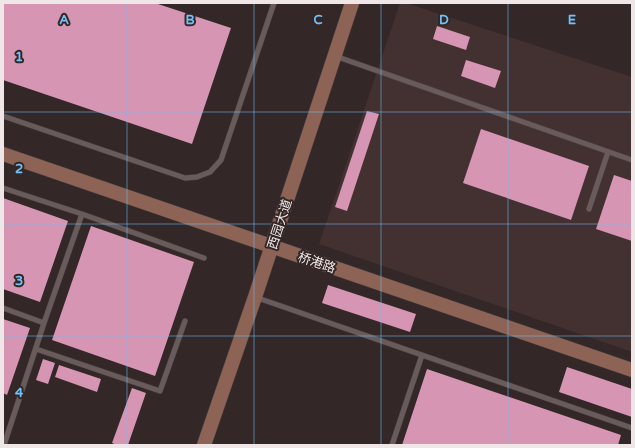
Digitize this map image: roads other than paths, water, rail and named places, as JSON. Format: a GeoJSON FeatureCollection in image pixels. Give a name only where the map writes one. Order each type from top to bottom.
{"type":"FeatureCollection","features":[{"type":"Feature","properties":{"kind":"street","name":"西园大道"},"geometry":{"type":"LineString","coordinates":[[204,445],[272,247],[352,3]]}},
{"type":"Feature","properties":{"kind":"street","name":"桥港路"},"geometry":{"type":"LineString","coordinates":[[3,154],[632,370]]}},
{"type":"Feature","properties":{"kind":"lane"},"geometry":{"type":"LineString","coordinates":[[3,116],[185,178],[197,177],[210,172],[221,160],[274,3]]}},
{"type":"Feature","properties":{"kind":"lane"},"geometry":{"type":"LineString","coordinates":[[334,56],[632,160]]}},
{"type":"Feature","properties":{"kind":"lane"},"geometry":{"type":"LineString","coordinates":[[589,209],[608,152]]}},
{"type":"Feature","properties":{"kind":"lane"},"geometry":{"type":"LineString","coordinates":[[3,188],[82,214],[204,258]]}},
{"type":"Feature","properties":{"kind":"lane"},"geometry":{"type":"LineString","coordinates":[[4,445],[82,214]]}},
{"type":"Feature","properties":{"kind":"lane"},"geometry":{"type":"LineString","coordinates":[[255,297],[632,428]]}},
{"type":"Feature","properties":{"kind":"lane"},"geometry":{"type":"LineString","coordinates":[[3,308],[44,323]]}},
{"type":"Feature","properties":{"kind":"lane"},"geometry":{"type":"LineString","coordinates":[[36,349],[160,391],[185,321]]}},
{"type":"Feature","properties":{"kind":"lane"},"geometry":{"type":"LineString","coordinates":[[392,445],[422,355]]}}]}
